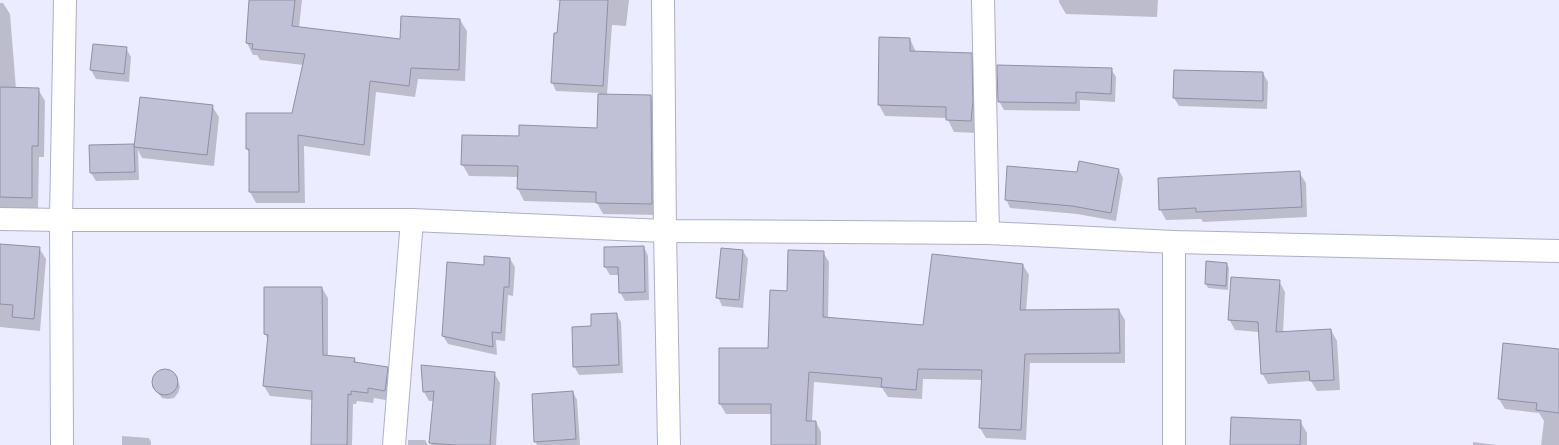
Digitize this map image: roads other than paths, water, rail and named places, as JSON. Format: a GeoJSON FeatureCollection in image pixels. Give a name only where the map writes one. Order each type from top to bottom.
{"type":"FeatureCollection","features":[{"type":"Feature","properties":{"kind":"street"},"geometry":{"type":"LineString","coordinates":[[62,445],[61,220],[65,0]]}},
{"type":"Feature","properties":{"kind":"street"},"geometry":{"type":"LineString","coordinates":[[663,0],[669,445]]}},
{"type":"Feature","properties":{"kind":"street"},"geometry":{"type":"LineString","coordinates":[[982,0],[988,233]]}},
{"type":"Feature","properties":{"kind":"street"},"geometry":{"type":"LineString","coordinates":[[0,219],[412,220],[665,231],[988,233],[1174,242],[1559,251]]}},
{"type":"Feature","properties":{"kind":"street"},"geometry":{"type":"LineString","coordinates":[[394,445],[412,220]]}},
{"type":"Feature","properties":{"kind":"street"},"geometry":{"type":"LineString","coordinates":[[1174,242],[1174,445]]}}]}
